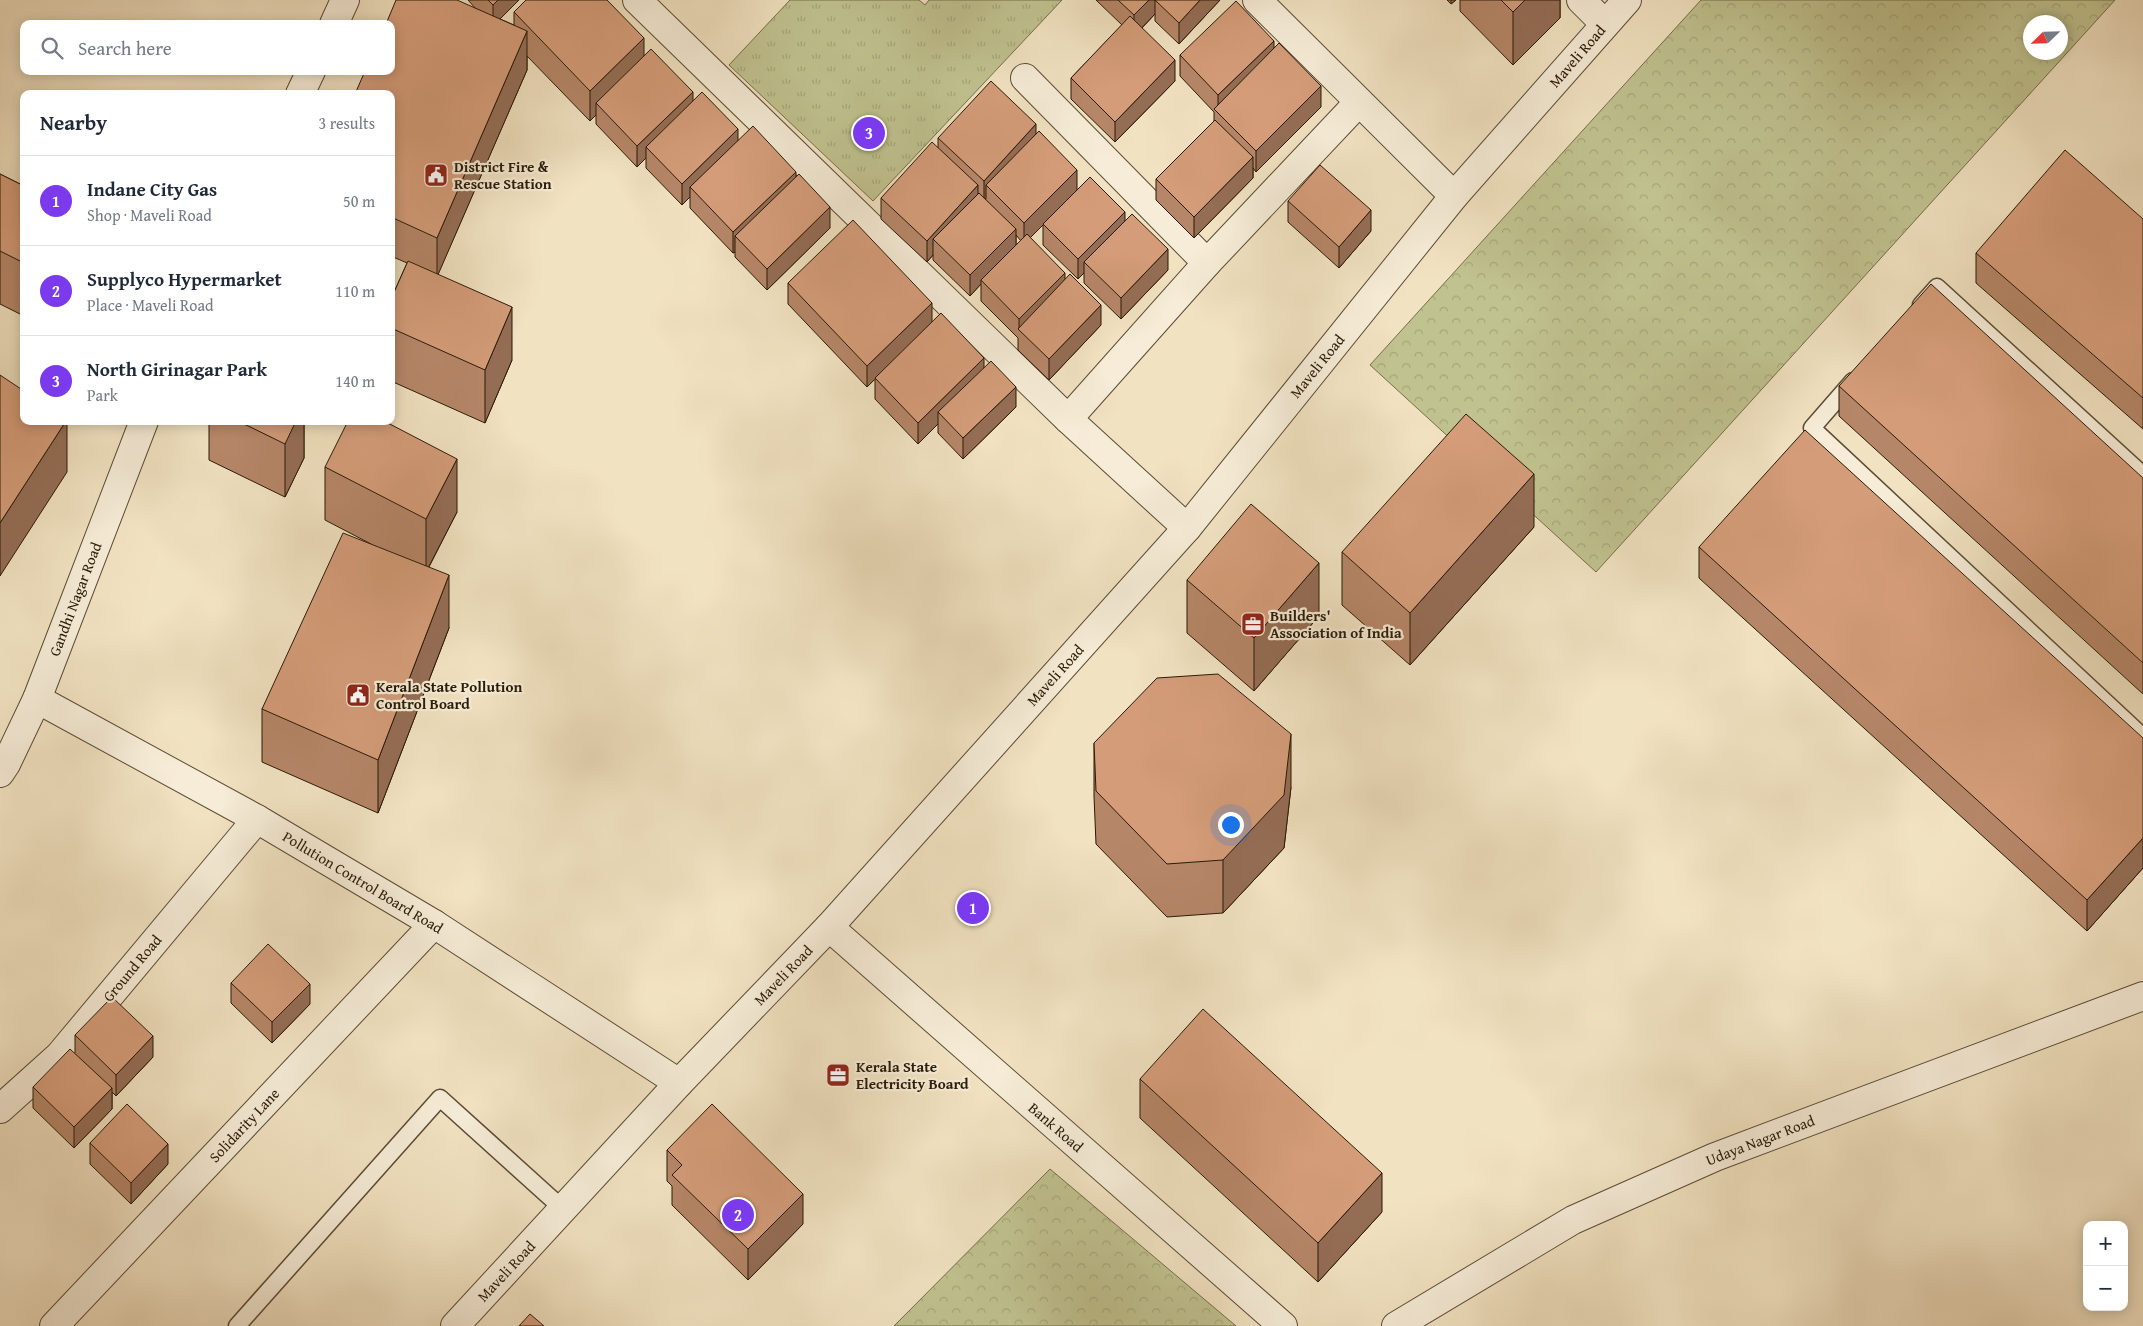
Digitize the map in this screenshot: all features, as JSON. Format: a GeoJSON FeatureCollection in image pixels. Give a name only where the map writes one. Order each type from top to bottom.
{"type":"FeatureCollection","features":[{"type":"Feature","properties":{"kind":"street"},"geometry":{"type":"LineString","coordinates":[[336,20],[345,0]]}},
{"type":"Feature","properties":{"kind":"street"},"geometry":{"type":"LineString","coordinates":[[637,0],[1068,419],[1187,528]]}},
{"type":"Feature","properties":{"kind":"street"},"geometry":{"type":"LineString","coordinates":[[1257,0],[1454,196]]}},
{"type":"Feature","properties":{"kind":"street"},"geometry":{"type":"LineString","coordinates":[[1581,0],[1605,24]]}},
{"type":"Feature","properties":{"kind":"street","name":"Maveli Road"},"geometry":{"type":"LineString","coordinates":[[456,1326],[679,1083],[829,928],[1187,528],[1454,196],[1627,0]]}},
{"type":"Feature","properties":{"kind":"street"},"geometry":{"type":"LineString","coordinates":[[302,90],[309,75]]}},
{"type":"Feature","properties":{"kind":"street"},"geometry":{"type":"LineString","coordinates":[[1025,78],[1206,263]]}},
{"type":"Feature","properties":{"kind":"street"},"geometry":{"type":"LineString","coordinates":[[1068,419],[1206,263],[1359,102]]}},
{"type":"Feature","properties":{"kind":"street","name":"Gandhi Nagar Road"},"geometry":{"type":"LineString","coordinates":[[0,774],[37,699],[142,425]]}},
{"type":"Feature","properties":{"kind":"street","name":"Pollution Control Board Road"},"geometry":{"type":"LineString","coordinates":[[37,699],[257,819],[434,924],[679,1083]]}},
{"type":"Feature","properties":{"kind":"street","name":"Ground Road"},"geometry":{"type":"LineString","coordinates":[[0,1109],[58,1056],[257,819]]}},
{"type":"Feature","properties":{"kind":"street","name":"Solidarity Lane"},"geometry":{"type":"LineString","coordinates":[[54,1326],[434,924]]}},
{"type":"Feature","properties":{"kind":"street","name":"Bank Road"},"geometry":{"type":"LineString","coordinates":[[829,928],[1283,1326]]}},
{"type":"Feature","properties":{"kind":"street","name":"Udaya Nagar Road"},"geometry":{"type":"LineString","coordinates":[[1396,1326],[1573,1220],[1706,1161],[2067,1023],[2143,996]]}},
{"type":"Feature","properties":{"kind":"lane"},"geometry":{"type":"LineString","coordinates":[[1910,317],[1937,287],[2143,475]]}},
{"type":"Feature","properties":{"kind":"lane"},"geometry":{"type":"LineString","coordinates":[[1864,369],[1812,428],[2143,737]]}},
{"type":"Feature","properties":{"kind":"lane"},"geometry":{"type":"LineString","coordinates":[[237,1326],[440,1098],[563,1209]]}},
{"type":"Feature","properties":{"kind":"green space"},"geometry":{"type":"Polygon","coordinates":[[[790,0],[919,0],[925,5],[929,0],[1062,0],[873,201],[729,65],[790,0]]]}},
{"type":"Feature","properties":{"kind":"green space"},"geometry":{"type":"Polygon","coordinates":[[[1701,0],[2115,0],[2068,52],[2068,15],[2023,15],[2023,60],[2061,60],[1596,572],[1370,365],[1701,0]]]}},
{"type":"Feature","properties":{"kind":"green space"},"geometry":{"type":"Polygon","coordinates":[[[1050,1169],[1236,1326],[894,1326],[1050,1169]]]}},
{"type":"Feature","properties":{"kind":"building","name":"District Fire & Rescue Station"},"geometry":{"type":"Polygon","coordinates":[[[396,0],[457,0],[527,31],[437,238],[395,219],[395,90],[357,90],[363,75],[395,75],[395,20],[388,20],[396,0]]]}},
{"type":"Feature","properties":{"kind":"building"},"geometry":{"type":"Polygon","coordinates":[[[488,0],[498,0],[493,5],[488,0]]]}},
{"type":"Feature","properties":{"kind":"building"},"geometry":{"type":"Polygon","coordinates":[[[526,0],[607,0],[644,38],[590,91],[514,12],[526,0]]]}},
{"type":"Feature","properties":{"kind":"building"},"geometry":{"type":"Polygon","coordinates":[[[1118,0],[1149,0],[1134,15],[1118,0]]]}},
{"type":"Feature","properties":{"kind":"building"},"geometry":{"type":"Polygon","coordinates":[[[1155,0],[1200,0],[1179,23],[1155,0]]]}},
{"type":"Feature","properties":{"kind":"building"},"geometry":{"type":"Polygon","coordinates":[[[1501,0],[1525,0],[1513,12],[1501,0]]]}},
{"type":"Feature","properties":{"kind":"building"},"geometry":{"type":"Polygon","coordinates":[[[1236,1],[1274,41],[1218,95],[1180,55],[1236,1]]]}},
{"type":"Feature","properties":{"kind":"building"},"geometry":{"type":"Polygon","coordinates":[[[1130,16],[1175,60],[1115,122],[1071,78],[1130,16]]]}},
{"type":"Feature","properties":{"kind":"building"},"geometry":{"type":"Polygon","coordinates":[[[1279,43],[1321,86],[1256,151],[1214,109],[1279,43]]]}},
{"type":"Feature","properties":{"kind":"building"},"geometry":{"type":"Polygon","coordinates":[[[651,49],[693,92],[637,146],[596,103],[651,49]]]}},
{"type":"Feature","properties":{"kind":"building"},"geometry":{"type":"Polygon","coordinates":[[[991,81],[1036,124],[984,181],[938,138],[991,81]]]}},
{"type":"Feature","properties":{"kind":"building"},"geometry":{"type":"Polygon","coordinates":[[[702,92],[738,129],[682,184],[646,147],[702,92]]]}},
{"type":"Feature","properties":{"kind":"building"},"geometry":{"type":"Polygon","coordinates":[[[1215,120],[1253,157],[1194,217],[1156,179],[1215,120]]]}},
{"type":"Feature","properties":{"kind":"building"},"geometry":{"type":"Polygon","coordinates":[[[753,126],[796,172],[733,232],[690,187],[753,126]]]}},
{"type":"Feature","properties":{"kind":"building"},"geometry":{"type":"Polygon","coordinates":[[[1039,131],[1077,170],[1024,223],[986,185],[1039,131]]]}},
{"type":"Feature","properties":{"kind":"building"},"geometry":{"type":"Polygon","coordinates":[[[932,142],[978,185],[927,241],[881,198],[932,142]]]}},
{"type":"Feature","properties":{"kind":"building"},"geometry":{"type":"Polygon","coordinates":[[[2065,150],[2143,219],[2143,398],[1976,253],[2065,150]]]}},
{"type":"Feature","properties":{"kind":"building"},"geometry":{"type":"Polygon","coordinates":[[[1320,165],[1371,210],[1339,247],[1288,201],[1320,165]]]}},
{"type":"Feature","properties":{"kind":"building"},"geometry":{"type":"Polygon","coordinates":[[[0,174],[20,184],[20,261],[0,251],[0,174]]]}},
{"type":"Feature","properties":{"kind":"building"},"geometry":{"type":"Polygon","coordinates":[[[799,174],[830,207],[767,269],[735,236],[799,174]]]}},
{"type":"Feature","properties":{"kind":"building"},"geometry":{"type":"Polygon","coordinates":[[[1090,177],[1125,212],[1078,259],[1043,224],[1090,177]]]}},
{"type":"Feature","properties":{"kind":"building"},"geometry":{"type":"Polygon","coordinates":[[[979,193],[1016,229],[970,275],[933,239],[979,193]]]}},
{"type":"Feature","properties":{"kind":"building"},"geometry":{"type":"Polygon","coordinates":[[[1132,214],[1168,249],[1121,298],[1084,262],[1132,214]]]}},
{"type":"Feature","properties":{"kind":"building"},"geometry":{"type":"Polygon","coordinates":[[[853,220],[932,303],[867,366],[788,283],[853,220]]]}},
{"type":"Feature","properties":{"kind":"building"},"geometry":{"type":"Polygon","coordinates":[[[1027,234],[1065,273],[1019,319],[981,280],[1027,234]]]}},
{"type":"Feature","properties":{"kind":"building"},"geometry":{"type":"Polygon","coordinates":[[[408,261],[512,307],[485,370],[395,330],[395,290],[408,261]]]}},
{"type":"Feature","properties":{"kind":"building"},"geometry":{"type":"Polygon","coordinates":[[[1070,274],[1101,305],[1049,359],[1018,329],[1070,274]]]}},
{"type":"Feature","properties":{"kind":"building"},"geometry":{"type":"Polygon","coordinates":[[[1931,284],[2143,478],[2143,663],[1839,386],[1931,284]]]}},
{"type":"Feature","properties":{"kind":"building"},"geometry":{"type":"Polygon","coordinates":[[[941,313],[984,358],[918,423],[875,378],[941,313]]]}},
{"type":"Feature","properties":{"kind":"building"},"geometry":{"type":"Polygon","coordinates":[[[991,361],[1016,387],[963,438],[938,412],[991,361]]]}},
{"type":"Feature","properties":{"kind":"building"},"geometry":{"type":"Polygon","coordinates":[[[0,375],[20,388],[20,425],[63,425],[0,523],[0,375]]]}},
{"type":"Feature","properties":{"kind":"building"},"geometry":{"type":"Polygon","coordinates":[[[1466,414],[1534,474],[1410,613],[1342,552],[1466,414]]]}},
{"type":"Feature","properties":{"kind":"building"},"geometry":{"type":"Polygon","coordinates":[[[246,425],[294,425],[285,444],[246,425]]]}},
{"type":"Feature","properties":{"kind":"building"},"geometry":{"type":"Polygon","coordinates":[[[346,425],[392,425],[457,459],[426,519],[325,467],[346,425]]]}},
{"type":"Feature","properties":{"kind":"building"},"geometry":{"type":"Polygon","coordinates":[[[1805,430],[2143,738],[2143,838],[2087,900],[1699,547],[1805,430]]]}},
{"type":"Feature","properties":{"kind":"building"},"geometry":{"type":"Polygon","coordinates":[[[1251,504],[1319,563],[1254,638],[1187,580],[1251,504]]]}},
{"type":"Feature","properties":{"kind":"building","name":"Kerala State Pollution Control Board"},"geometry":{"type":"Polygon","coordinates":[[[343,533],[449,575],[378,760],[262,709],[343,533]]]}},
{"type":"Feature","properties":{"kind":"building"},"geometry":{"type":"Polygon","coordinates":[[[1218,674],[1291,734],[1284,795],[1223,860],[1167,864],[1096,791],[1094,743],[1157,678],[1218,674]]]}},
{"type":"Feature","properties":{"kind":"building"},"geometry":{"type":"Polygon","coordinates":[[[268,944],[310,984],[272,1022],[231,983],[268,944]]]}},
{"type":"Feature","properties":{"kind":"building"},"geometry":{"type":"Polygon","coordinates":[[[112,997],[153,1036],[116,1075],[75,1035],[112,997]]]}},
{"type":"Feature","properties":{"kind":"building"},"geometry":{"type":"Polygon","coordinates":[[[1203,1009],[1382,1173],[1318,1243],[1140,1079],[1203,1009]]]}},
{"type":"Feature","properties":{"kind":"building"},"geometry":{"type":"Polygon","coordinates":[[[70,1049],[112,1088],[74,1127],[33,1087],[70,1049]]]}},
{"type":"Feature","properties":{"kind":"building"},"geometry":{"type":"Polygon","coordinates":[[[127,1104],[168,1144],[131,1183],[90,1143],[127,1104]]]}},
{"type":"Feature","properties":{"kind":"building"},"geometry":{"type":"Polygon","coordinates":[[[712,1104],[803,1194],[748,1249],[672,1175],[682,1165],[667,1150],[712,1104]]]}},
{"type":"Feature","properties":{"kind":"building"},"geometry":{"type":"Polygon","coordinates":[[[530,1314],[544,1326],[519,1326],[530,1314]]]}},
{"type":"Feature","properties":{"kind":"place","name":"North Girinagar Park"},"geometry":{"type":"Point","coordinates":[869,133]}},
{"type":"Feature","properties":{"kind":"place","name":"District Fire & Rescue Station"},"geometry":{"type":"Point","coordinates":[436,175]}},
{"type":"Feature","properties":{"kind":"place","name":"Builders' Association of India"},"geometry":{"type":"Point","coordinates":[1253,624]}},
{"type":"Feature","properties":{"kind":"place","name":"Kerala State Pollution Control Board"},"geometry":{"type":"Point","coordinates":[358,695]}},
{"type":"Feature","properties":{"kind":"place","name":"Indane City Gas"},"geometry":{"type":"Point","coordinates":[973,908]}},
{"type":"Feature","properties":{"kind":"place","name":"Kerala State Electricity Board"},"geometry":{"type":"Point","coordinates":[838,1075]}},
{"type":"Feature","properties":{"kind":"place","name":"Supplyco Hypermarket"},"geometry":{"type":"Point","coordinates":[738,1215]}}]}
